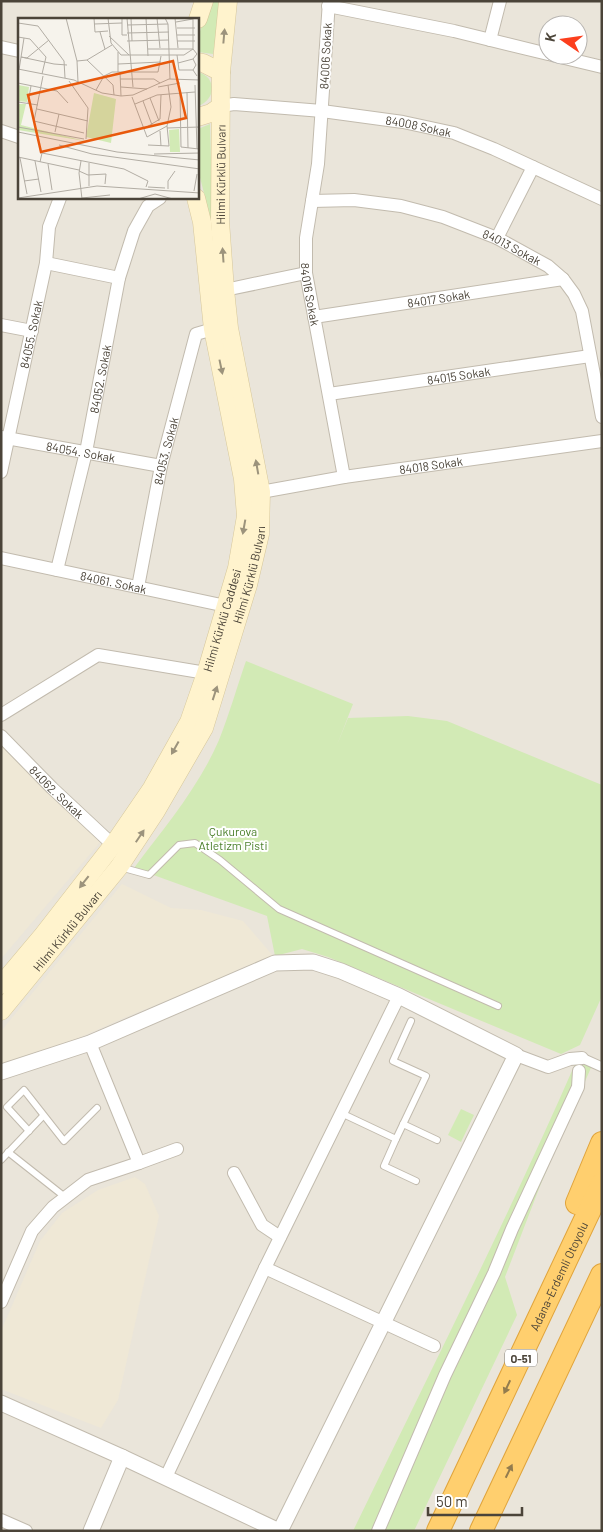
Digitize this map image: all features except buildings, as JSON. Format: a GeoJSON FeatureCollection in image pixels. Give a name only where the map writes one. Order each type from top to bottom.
{"type":"FeatureCollection","features":[{"type":"Feature","properties":{"kind":"highway"},"geometry":{"type":"LineString","coordinates":[[532,1334],[566,1232],[602,1144]]}},
{"type":"Feature","properties":{"kind":"highway","name":"Adana-Erdemli Otoyolu"},"geometry":{"type":"LineString","coordinates":[[438,1531],[602,1184]]}},
{"type":"Feature","properties":{"kind":"highway"},"geometry":{"type":"LineString","coordinates":[[481,1531],[602,1275]]}},
{"type":"Feature","properties":{"kind":"highway"},"geometry":{"type":"LineString","coordinates":[[573,1336],[602,1284]]}},
{"type":"Feature","properties":{"kind":"main road"},"geometry":{"type":"LineString","coordinates":[[198,18],[204,1]]}},
{"type":"Feature","properties":{"kind":"main road"},"geometry":{"type":"LineString","coordinates":[[199,62],[222,72],[228,1]]}},
{"type":"Feature","properties":{"kind":"main road","name":"Hilmi Kürklü Bulvarı"},"geometry":{"type":"LineString","coordinates":[[1,1011],[119,867],[156,811],[204,728],[248,585],[260,534],[262,492],[229,328],[225,290],[220,221],[220,106],[222,72]]}},
{"type":"Feature","properties":{"kind":"main road"},"geometry":{"type":"LineString","coordinates":[[199,117],[211,113],[220,106]]}},
{"type":"Feature","properties":{"kind":"main road","name":"Hilmi Kürklü Caddesi"},"geometry":{"type":"LineString","coordinates":[[1,984],[43,935],[113,845],[152,788],[189,722],[206,673],[237,568],[246,516],[243,478],[213,329],[202,222],[196,199]]}},
{"type":"Feature","properties":{"kind":"street"},"geometry":{"type":"LineString","coordinates":[[490,40],[500,1]]}},
{"type":"Feature","properties":{"kind":"street"},"geometry":{"type":"LineString","coordinates":[[328,4],[538,52]]}},
{"type":"Feature","properties":{"kind":"street","name":"84006 Sokak"},"geometry":{"type":"LineString","coordinates":[[322,111],[328,4]]}},
{"type":"Feature","properties":{"kind":"street"},"geometry":{"type":"LineString","coordinates":[[1,47],[18,51]]}},
{"type":"Feature","properties":{"kind":"street"},"geometry":{"type":"LineString","coordinates":[[588,64],[602,67]]}},
{"type":"Feature","properties":{"kind":"street","name":"84008 Sokak"},"geometry":{"type":"LineString","coordinates":[[220,106],[234,104],[322,111],[402,122],[454,133],[533,167],[602,200]]}},
{"type":"Feature","properties":{"kind":"street","name":"84016 Sokak"},"geometry":{"type":"LineString","coordinates":[[322,111],[318,164],[306,238],[306,273],[344,477]]}},
{"type":"Feature","properties":{"kind":"street"},"geometry":{"type":"LineString","coordinates":[[1,131],[18,137]]}},
{"type":"Feature","properties":{"kind":"street"},"geometry":{"type":"LineString","coordinates":[[497,238],[533,167]]}},
{"type":"Feature","properties":{"kind":"street","name":"84055. Sokak"},"geometry":{"type":"LineString","coordinates":[[1,472],[5,438],[32,331],[46,263],[48,227],[60,199]]}},
{"type":"Feature","properties":{"kind":"street","name":"84052. Sokak"},"geometry":{"type":"LineString","coordinates":[[58,570],[86,452],[119,278],[134,232],[148,206],[158,199]]}},
{"type":"Feature","properties":{"kind":"street","name":"84013 Sokak"},"geometry":{"type":"LineString","coordinates":[[312,201],[354,200],[401,206],[443,217],[497,238],[548,266],[563,279],[574,294],[582,310],[602,417]]}},
{"type":"Feature","properties":{"kind":"street"},"geometry":{"type":"LineString","coordinates":[[46,263],[119,278]]}},
{"type":"Feature","properties":{"kind":"street"},"geometry":{"type":"LineString","coordinates":[[225,290],[306,273]]}},
{"type":"Feature","properties":{"kind":"street","name":"84017 Sokak"},"geometry":{"type":"LineString","coordinates":[[314,317],[563,279]]}},
{"type":"Feature","properties":{"kind":"street"},"geometry":{"type":"LineString","coordinates":[[1,325],[32,331]]}},
{"type":"Feature","properties":{"kind":"street","name":"84053. Sokak"},"geometry":{"type":"LineString","coordinates":[[138,587],[161,466],[196,334],[213,329]]}},
{"type":"Feature","properties":{"kind":"street","name":"84015 Sokak"},"geometry":{"type":"LineString","coordinates":[[329,394],[590,356]]}},
{"type":"Feature","properties":{"kind":"street","name":"84054. Sokak"},"geometry":{"type":"LineString","coordinates":[[5,438],[161,466]]}},
{"type":"Feature","properties":{"kind":"street","name":"84018 Sokak"},"geometry":{"type":"LineString","coordinates":[[262,492],[344,477],[602,441]]}},
{"type":"Feature","properties":{"kind":"street","name":"84061. Sokak"},"geometry":{"type":"LineString","coordinates":[[1,558],[226,606]]}},
{"type":"Feature","properties":{"kind":"street"},"geometry":{"type":"LineString","coordinates":[[1,715],[98,655],[206,673]]}},
{"type":"Feature","properties":{"kind":"street","name":"84062. Sokak"},"geometry":{"type":"LineString","coordinates":[[1,736],[52,788],[113,845]]}},
{"type":"Feature","properties":{"kind":"street"},"geometry":{"type":"LineString","coordinates":[[1,1072],[90,1043],[275,963],[313,962],[341,971],[399,996],[516,1055],[548,1067],[570,1059],[580,1064],[602,1067]]}},
{"type":"Feature","properties":{"kind":"street"},"geometry":{"type":"LineString","coordinates":[[166,1477],[280,1237],[399,996]]}},
{"type":"Feature","properties":{"kind":"street"},"geometry":{"type":"LineString","coordinates":[[90,1043],[139,1163]]}},
{"type":"Feature","properties":{"kind":"street"},"geometry":{"type":"LineString","coordinates":[[1,1403],[122,1456],[279,1531],[516,1055]]}},
{"type":"Feature","properties":{"kind":"street"},"geometry":{"type":"LineString","coordinates":[[378,1531],[445,1375],[494,1273],[578,1087],[580,1064]]}},
{"type":"Feature","properties":{"kind":"street"},"geometry":{"type":"LineString","coordinates":[[1,1302],[32,1231],[53,1207],[88,1180],[177,1149]]}},
{"type":"Feature","properties":{"kind":"street"},"geometry":{"type":"LineString","coordinates":[[234,1173],[262,1225],[280,1237]]}},
{"type":"Feature","properties":{"kind":"street"},"geometry":{"type":"LineString","coordinates":[[265,1268],[434,1346]]}},
{"type":"Feature","properties":{"kind":"street"},"geometry":{"type":"LineString","coordinates":[[91,1531],[122,1456]]}},
{"type":"Feature","properties":{"kind":"street"},"geometry":{"type":"LineString","coordinates":[[1,1520],[26,1531]]}},
{"type":"Feature","properties":{"kind":"lane"},"geometry":{"type":"LineString","coordinates":[[119,867],[149,875],[179,845],[195,843],[220,860],[279,909],[498,1006]]}},
{"type":"Feature","properties":{"kind":"lane"},"geometry":{"type":"LineString","coordinates":[[410,1020],[393,1062],[426,1076],[384,1166],[416,1181]]}},
{"type":"Feature","properties":{"kind":"lane"},"geometry":{"type":"LineString","coordinates":[[29,1131],[7,1107],[24,1090],[64,1141],[96,1108]]}},
{"type":"Feature","properties":{"kind":"lane"},"geometry":{"type":"LineString","coordinates":[[341,1113],[396,1139]]}},
{"type":"Feature","properties":{"kind":"lane"},"geometry":{"type":"LineString","coordinates":[[1,1160],[44,1116]]}},
{"type":"Feature","properties":{"kind":"lane"},"geometry":{"type":"LineString","coordinates":[[403,1124],[437,1140]]}},
{"type":"Feature","properties":{"kind":"lane"},"geometry":{"type":"LineString","coordinates":[[8,1152],[65,1197]]}},
{"type":"Feature","properties":{"kind":"shaded area"},"geometry":{"type":"Polygon","coordinates":[[[1,1],[602,1],[602,1531],[1,1531],[1,1]]]}},
{"type":"Feature","properties":{"kind":"shaded area"},"geometry":{"type":"Polygon","coordinates":[[[1,743],[103,839],[1,959],[1,743]]]}},
{"type":"Feature","properties":{"kind":"shaded area"},"geometry":{"type":"Polygon","coordinates":[[[122,884],[171,908],[201,910],[243,921],[274,957],[243,967],[210,983],[126,1017],[29,1060],[7,1064],[1,1062],[2,1030],[122,884]]]}},
{"type":"Feature","properties":{"kind":"shaded area"},"geometry":{"type":"Polygon","coordinates":[[[135,1177],[145,1184],[159,1216],[118,1400],[101,1428],[1,1389],[1,1331],[40,1241],[62,1213],[98,1190],[135,1177]]]}},
{"type":"Feature","properties":{"kind":"green space"},"geometry":{"type":"Polygon","coordinates":[[[209,1],[222,1],[213,54],[199,52],[199,35],[209,1]]]}},
{"type":"Feature","properties":{"kind":"green space"},"geometry":{"type":"Polygon","coordinates":[[[199,72],[209,79],[212,89],[211,94],[204,103],[199,106],[199,72]]]}},
{"type":"Feature","properties":{"kind":"green space"},"geometry":{"type":"Polygon","coordinates":[[[210,124],[212,194],[222,324],[255,496],[252,545],[201,720],[187,747],[147,814],[123,849],[1,1000],[1,995],[121,847],[145,812],[184,746],[198,718],[222,645],[248,545],[253,496],[220,325],[204,193],[199,174],[199,129],[210,124]]]}},
{"type":"Feature","properties":{"kind":"green space","name":"Çukurova Atletizm Pisti"},"geometry":{"type":"Polygon","coordinates":[[[246,661],[353,704],[337,745],[348,718],[408,716],[447,721],[602,785],[602,996],[580,1045],[561,1054],[328,957],[302,949],[275,956],[267,916],[134,868],[180,807],[202,774],[223,730],[246,661]]]}},
{"type":"Feature","properties":{"kind":"green space"},"geometry":{"type":"Polygon","coordinates":[[[593,1063],[540,1186],[505,1277],[517,1315],[414,1531],[353,1531],[494,1240],[575,1064],[593,1063]]]}},
{"type":"Feature","properties":{"kind":"green space"},"geometry":{"type":"Polygon","coordinates":[[[461,1109],[474,1115],[461,1142],[448,1135],[461,1109]]]}}]}
